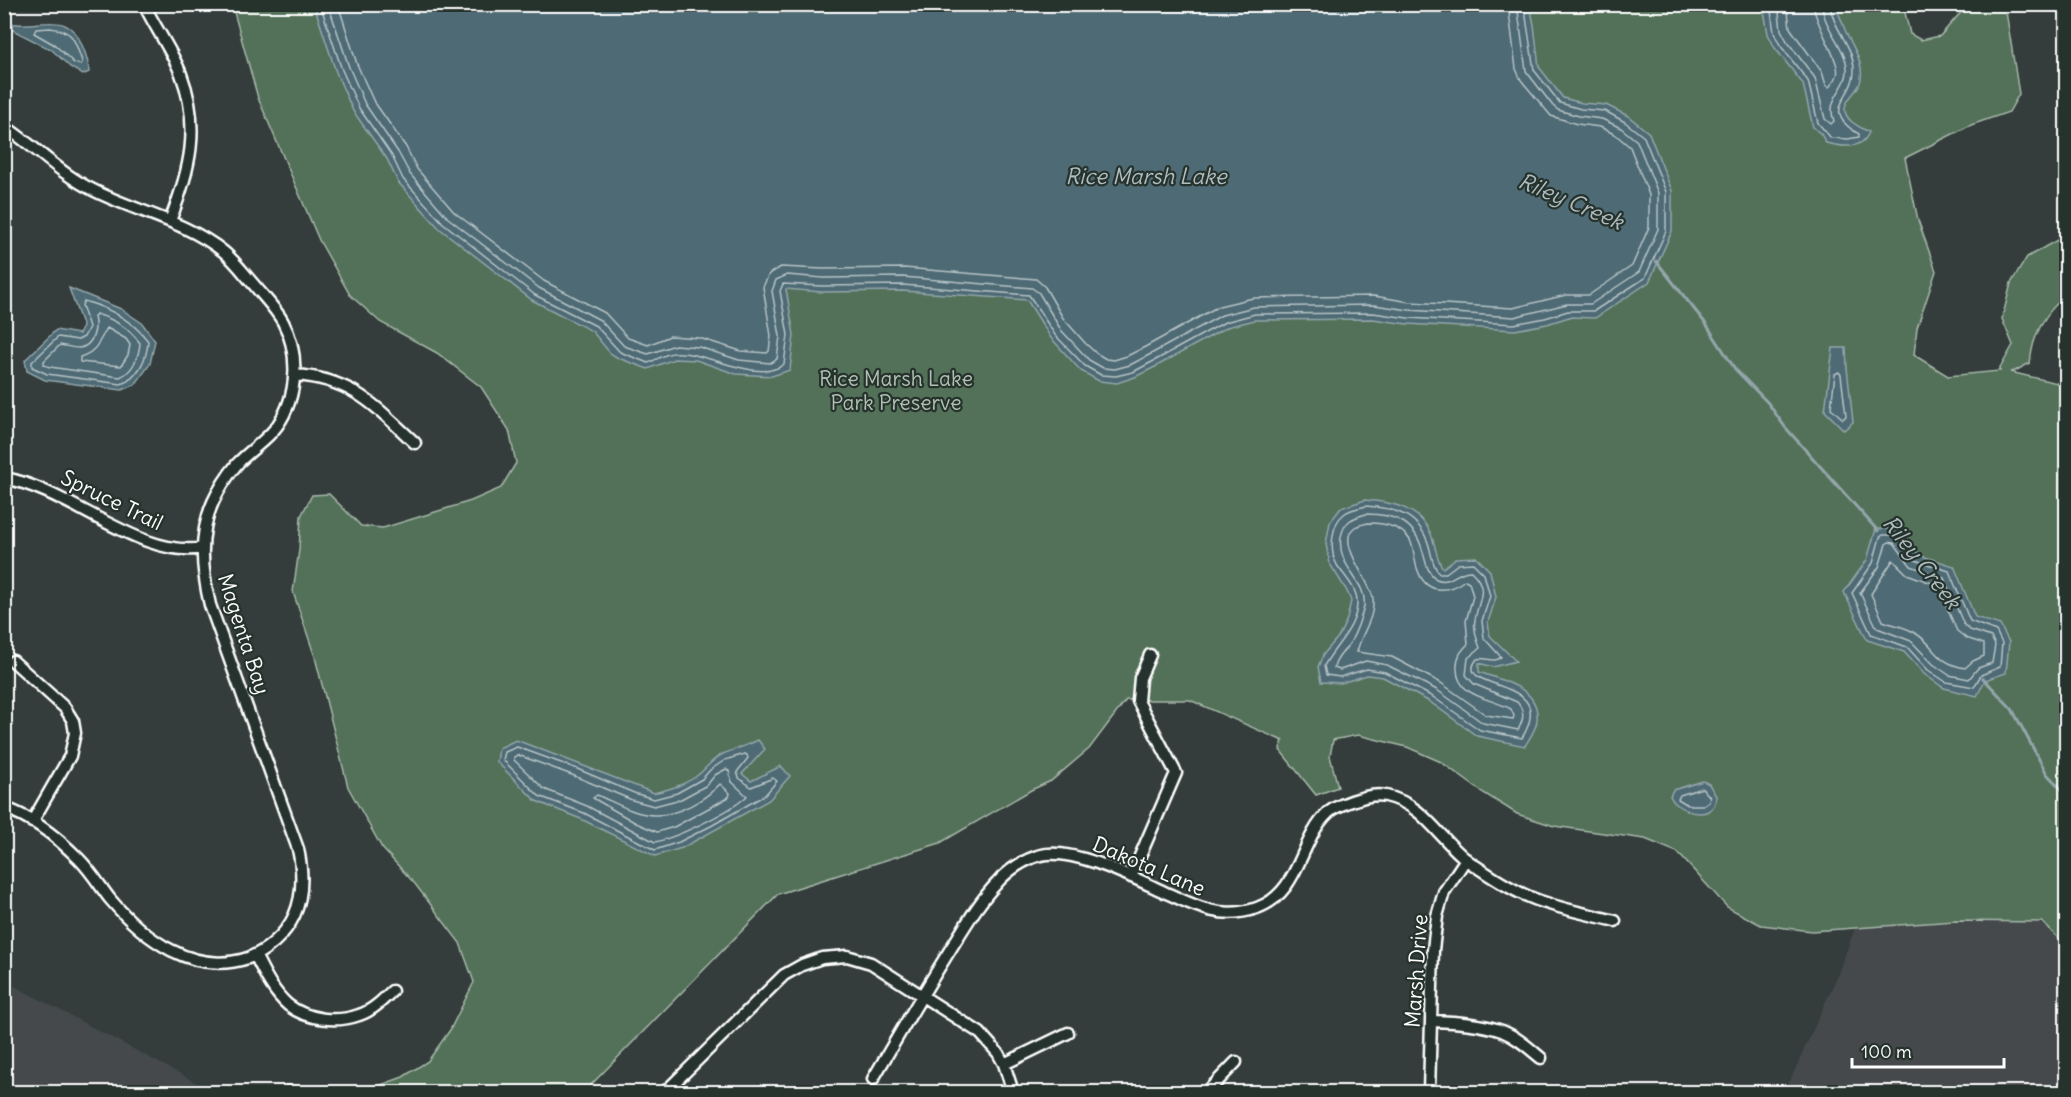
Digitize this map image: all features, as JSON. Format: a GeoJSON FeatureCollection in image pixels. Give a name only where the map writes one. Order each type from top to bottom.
{"type":"FeatureCollection","features":[{"type":"Feature","properties":{"kind":"street"},"geometry":{"type":"LineString","coordinates":[[144,4],[180,72],[191,118],[189,165],[170,221]]}},
{"type":"Feature","properties":{"kind":"street","name":"Magenta Bay"},"geometry":{"type":"LineString","coordinates":[[4,126],[90,189],[170,221],[208,240],[226,254],[271,306],[283,321],[290,339],[295,375],[283,416],[276,427],[237,464],[213,503],[206,526],[203,567],[210,605],[298,849],[302,867],[299,901],[293,918],[283,933],[255,955],[227,963],[198,962],[180,956],[154,940],[130,921],[87,867],[66,846],[32,822],[4,808]]}},
{"type":"Feature","properties":{"kind":"street"},"geometry":{"type":"LineString","coordinates":[[295,375],[325,379],[359,393],[415,443]]}},
{"type":"Feature","properties":{"kind":"street","name":"Spruce Trail"},"geometry":{"type":"LineString","coordinates":[[4,478],[42,488],[143,540],[189,551],[203,548]]}},
{"type":"Feature","properties":{"kind":"street"},"geometry":{"type":"LineString","coordinates":[[1131,877],[1176,773],[1138,701],[1140,678],[1150,655]]}},
{"type":"Feature","properties":{"kind":"street"},"geometry":{"type":"LineString","coordinates":[[13,662],[65,708],[73,721],[75,733],[70,756],[32,822]]}},
{"type":"Feature","properties":{"kind":"street","name":"Dakota Lane"},"geometry":{"type":"LineString","coordinates":[[873,1079],[922,994],[971,917],[997,882],[1019,864],[1043,854],[1078,857],[1131,877],[1205,911],[1237,912],[1255,909],[1270,902],[1282,890],[1302,860],[1316,828],[1327,814],[1346,802],[1366,796],[1385,795],[1411,805],[1433,824],[1466,859],[1507,886],[1547,904],[1615,921]]}},
{"type":"Feature","properties":{"kind":"street","name":"Marsh Drive"},"geometry":{"type":"LineString","coordinates":[[1429,1092],[1433,950],[1437,916],[1444,892],[1466,859]]}},
{"type":"Feature","properties":{"kind":"street"},"geometry":{"type":"LineString","coordinates":[[255,955],[277,993],[289,1005],[305,1014],[323,1019],[341,1019],[359,1015],[375,1007],[392,991]]}},
{"type":"Feature","properties":{"kind":"street"},"geometry":{"type":"LineString","coordinates":[[665,1092],[784,975],[822,958],[847,957],[871,963],[980,1033],[998,1053],[1013,1092]]}},
{"type":"Feature","properties":{"kind":"street"},"geometry":{"type":"LineString","coordinates":[[1431,1021],[1454,1022],[1502,1031],[1520,1041],[1541,1058]]}},
{"type":"Feature","properties":{"kind":"street"},"geometry":{"type":"LineString","coordinates":[[1004,1064],[1068,1033]]}},
{"type":"Feature","properties":{"kind":"street"},"geometry":{"type":"LineString","coordinates":[[1208,1092],[1236,1062]]}},
{"type":"Feature","properties":{"kind":"shaded area"},"geometry":{"type":"Polygon","coordinates":[[[1979,921],[2042,922],[2066,946],[2066,1092],[1785,1092],[1836,979],[1855,928],[1979,921]]]}},
{"type":"Feature","properties":{"kind":"shaded area"},"geometry":{"type":"Polygon","coordinates":[[[5,981],[214,1092],[5,1092],[5,981]]]}},
{"type":"Feature","properties":{"kind":"green space","name":"Rice Marsh Lake Park Preserve"},"geometry":{"type":"Polygon","coordinates":[[[1903,4],[1910,34],[1921,40],[1940,36],[1963,10],[1977,5],[2005,5],[2019,94],[2009,112],[1971,125],[1905,158],[1918,220],[1936,271],[1917,328],[1914,355],[1948,376],[2000,371],[2013,345],[2002,319],[2011,283],[2027,257],[2066,235],[2066,296],[2052,309],[2041,325],[2031,353],[2030,363],[2010,372],[2066,385],[2066,946],[2042,922],[1956,921],[1812,931],[1761,925],[1727,907],[1677,852],[1645,839],[1554,826],[1517,814],[1441,762],[1407,747],[1358,735],[1333,740],[1330,756],[1338,787],[1316,795],[1280,750],[1283,741],[1190,700],[1126,700],[1089,749],[1051,781],[1031,790],[940,843],[778,894],[584,1092],[284,1092],[286,1085],[370,1089],[403,1077],[428,1061],[450,1030],[474,982],[460,943],[415,884],[382,848],[348,787],[315,657],[293,592],[301,516],[312,495],[329,494],[361,526],[383,528],[471,501],[501,488],[516,463],[509,430],[481,387],[437,353],[380,322],[350,295],[319,240],[258,98],[232,5],[1903,4]]]}},
{"type":"Feature","properties":{"kind":"water","name":"Rice Marsh Lake"},"geometry":{"type":"Polygon","coordinates":[[[314,5],[1530,5],[1539,67],[1563,98],[1582,103],[1606,105],[1628,116],[1649,133],[1672,191],[1672,231],[1649,282],[1595,318],[1569,317],[1515,330],[1407,324],[1373,319],[1255,320],[1227,327],[1155,367],[1117,383],[1099,381],[1081,371],[1051,338],[1027,300],[903,291],[822,292],[786,289],[794,335],[790,370],[772,376],[736,374],[696,360],[674,359],[648,369],[610,353],[592,331],[532,300],[439,228],[398,182],[387,159],[353,111],[336,72],[314,5]]]}},
{"type":"Feature","properties":{"kind":"water"},"geometry":{"type":"Polygon","coordinates":[[[1763,5],[1834,5],[1860,62],[1860,83],[1846,103],[1845,111],[1851,121],[1869,132],[1862,142],[1851,146],[1826,143],[1813,127],[1803,84],[1775,48],[1768,34],[1763,5]]]}},
{"type":"Feature","properties":{"kind":"water"},"geometry":{"type":"Polygon","coordinates":[[[5,21],[16,24],[48,22],[67,26],[75,33],[82,45],[89,72],[83,75],[70,67],[52,50],[5,26],[5,21]]]}},
{"type":"Feature","properties":{"kind":"water"},"geometry":{"type":"Polygon","coordinates":[[[69,288],[121,309],[142,323],[155,341],[150,364],[135,385],[122,390],[45,380],[27,371],[25,360],[56,330],[79,334],[83,327],[69,288]]]}},
{"type":"Feature","properties":{"kind":"water"},"geometry":{"type":"Polygon","coordinates":[[[1833,348],[1846,348],[1853,422],[1844,430],[1825,411],[1833,348]]]}},
{"type":"Feature","properties":{"kind":"water"},"geometry":{"type":"Polygon","coordinates":[[[1365,500],[1405,508],[1421,519],[1432,537],[1437,557],[1443,568],[1456,558],[1476,557],[1490,571],[1496,597],[1488,622],[1490,636],[1516,661],[1493,667],[1479,663],[1479,672],[1518,687],[1532,700],[1536,709],[1537,723],[1525,746],[1477,736],[1430,702],[1383,677],[1367,675],[1341,683],[1321,682],[1318,667],[1323,655],[1339,636],[1347,619],[1351,601],[1330,564],[1326,544],[1330,522],[1341,508],[1365,500]]]}},
{"type":"Feature","properties":{"kind":"water"},"geometry":{"type":"Polygon","coordinates":[[[1876,529],[1901,529],[1919,555],[1954,566],[1975,617],[2000,625],[2009,642],[2006,673],[1985,680],[1977,696],[1944,688],[1924,674],[1904,652],[1867,640],[1844,592],[1867,560],[1876,529]]]}},
{"type":"Feature","properties":{"kind":"water"},"geometry":{"type":"Polygon","coordinates":[[[516,740],[654,793],[688,781],[719,756],[758,740],[765,749],[742,774],[751,781],[781,766],[790,776],[769,800],[682,848],[655,856],[581,819],[536,801],[497,762],[499,748],[516,740]]]}},
{"type":"Feature","properties":{"kind":"water"},"geometry":{"type":"Polygon","coordinates":[[[1703,781],[1709,784],[1716,796],[1710,810],[1704,813],[1696,813],[1681,807],[1670,796],[1673,790],[1703,781]]]}},
{"type":"Feature","properties":{"kind":"waterway","name":"Riley Creek"},"geometry":{"type":"LineString","coordinates":[[1656,261],[1706,324],[1735,369],[1768,403],[1785,427],[1878,531]]}},
{"type":"Feature","properties":{"kind":"waterway","name":"Riley Creek"},"geometry":{"type":"LineString","coordinates":[[1983,678],[2012,709],[2047,774],[2066,794]]}}]}
